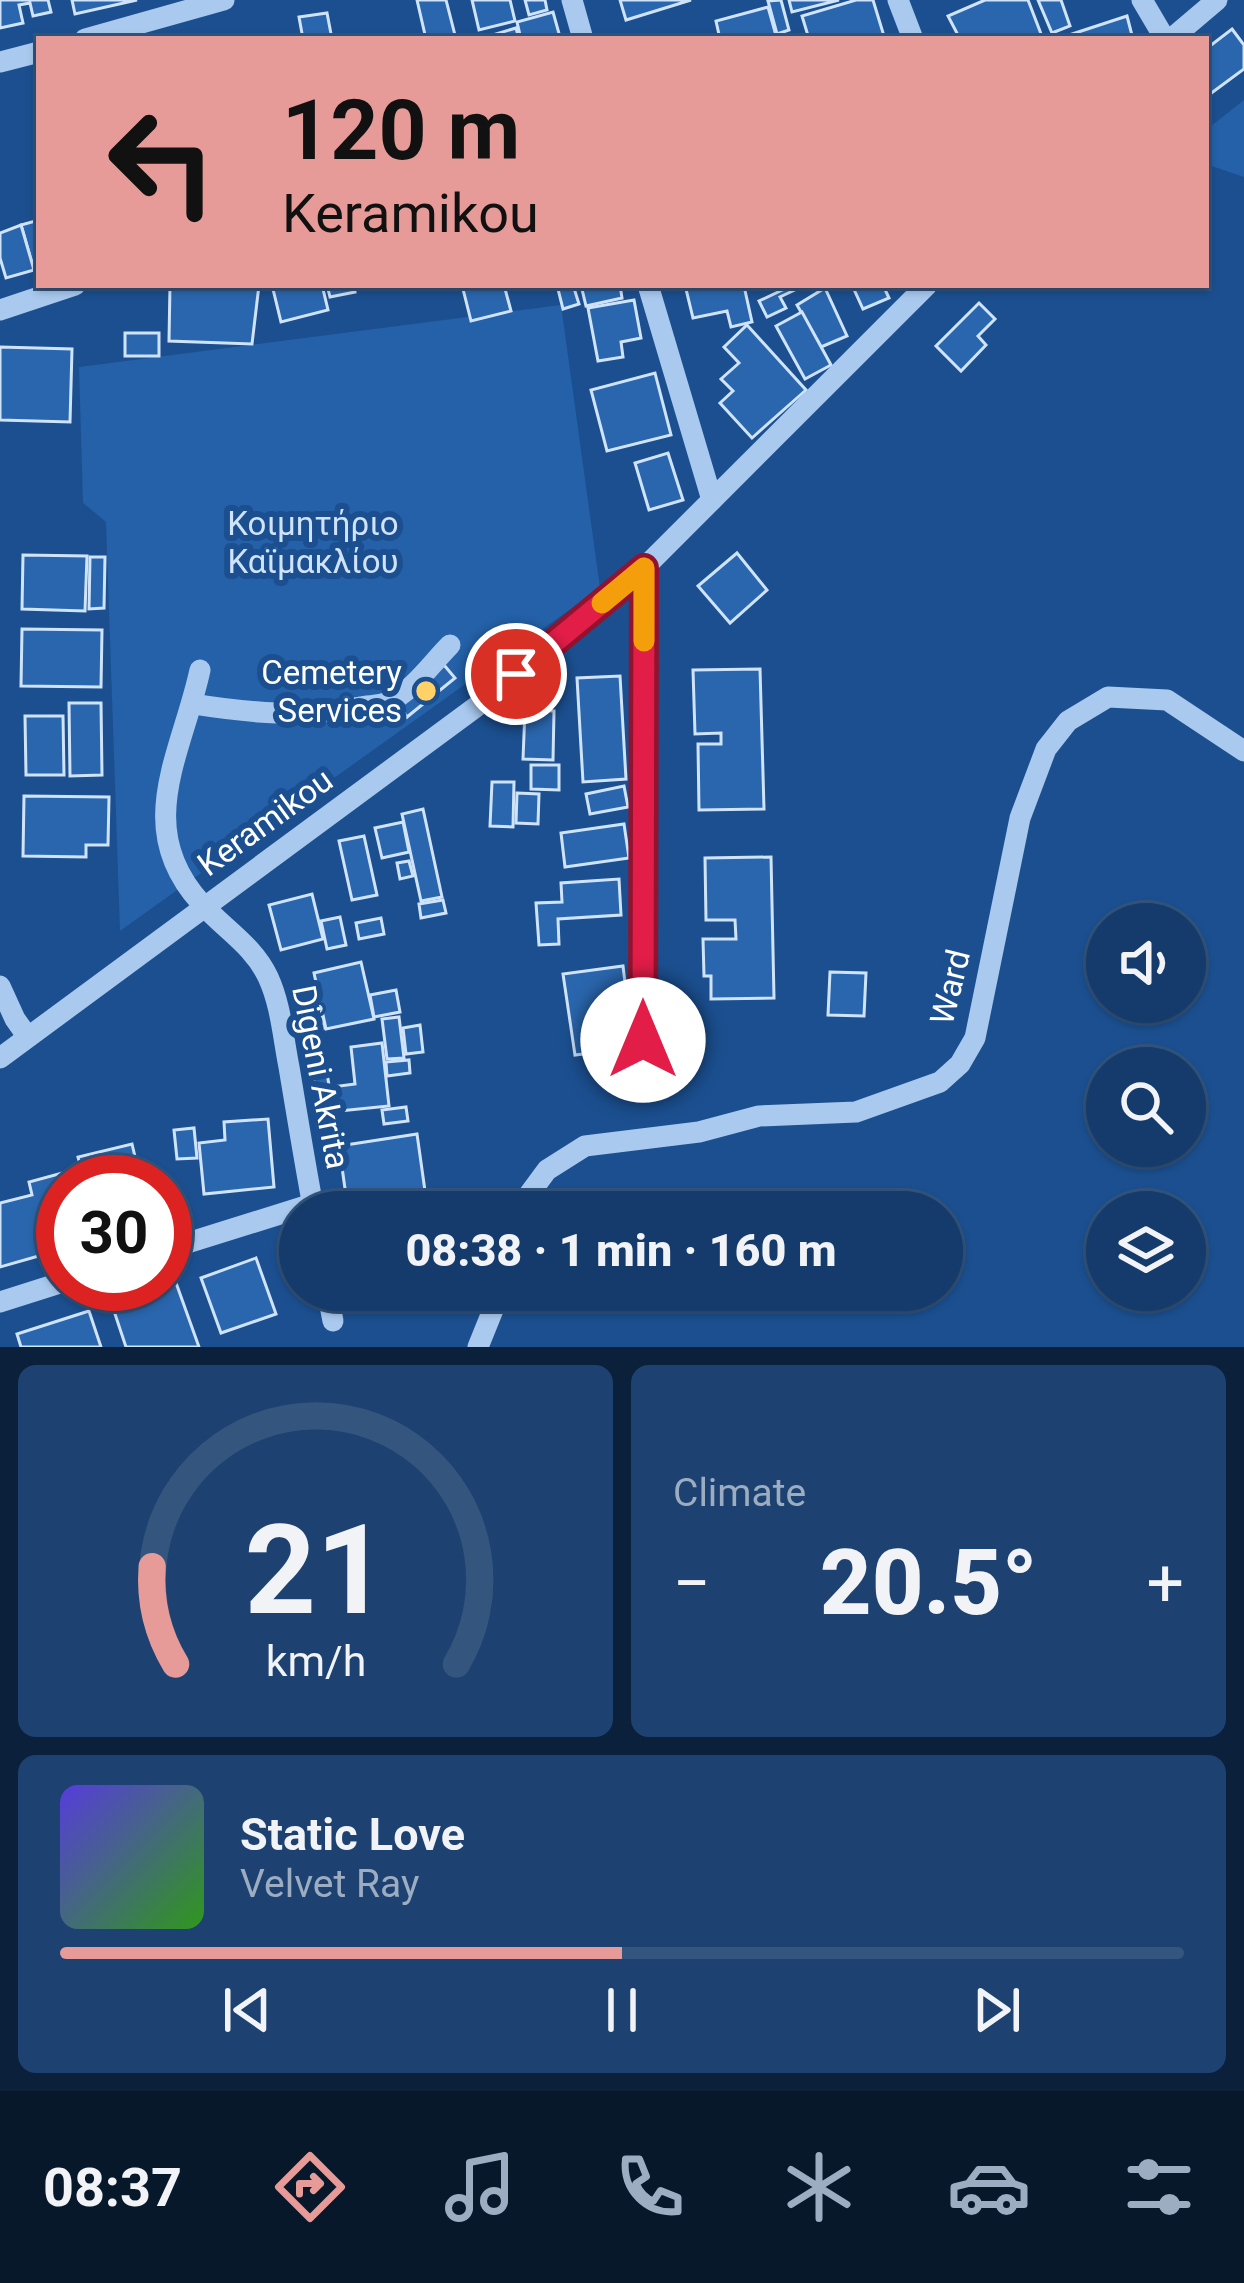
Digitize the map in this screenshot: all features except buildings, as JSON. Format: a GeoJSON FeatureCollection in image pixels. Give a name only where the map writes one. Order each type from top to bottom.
{"type":"FeatureCollection","features":[{"type":"Feature","properties":{"kind":"street"},"geometry":{"type":"LineString","coordinates":[[134,32],[224,0]]}},
{"type":"Feature","properties":{"kind":"street"},"geometry":{"type":"LineString","coordinates":[[572,0],[582,36]]}},
{"type":"Feature","properties":{"kind":"street"},"geometry":{"type":"LineString","coordinates":[[898,0],[908,36]]}},
{"type":"Feature","properties":{"kind":"street"},"geometry":{"type":"LineString","coordinates":[[1142,0],[1166,36]]}},
{"type":"Feature","properties":{"kind":"street"},"geometry":{"type":"LineString","coordinates":[[1172,36],[1217,0]]}},
{"type":"Feature","properties":{"kind":"street"},"geometry":{"type":"LineString","coordinates":[[0,62],[36,53]]}},
{"type":"Feature","properties":{"kind":"street"},"geometry":{"type":"LineString","coordinates":[[0,310],[66,288]]}},
{"type":"Feature","properties":{"kind":"street"},"geometry":{"type":"LineString","coordinates":[[649,288],[712,500]]}},
{"type":"Feature","properties":{"kind":"street","name":"Keramikou"},"geometry":{"type":"LineString","coordinates":[[0,1058],[484,701],[644,568],[924,288]]}},
{"type":"Feature","properties":{"kind":"street"},"geometry":{"type":"LineString","coordinates":[[643,1040],[644,568]]}},
{"type":"Feature","properties":{"kind":"street"},"geometry":{"type":"LineString","coordinates":[[193,704],[250,713],[306,714],[386,704],[450,645]]}},
{"type":"Feature","properties":{"kind":"street","name":"Digeni Akrita"},"geometry":{"type":"LineString","coordinates":[[200,670],[193,704],[179,734],[166,837],[178,876],[258,959],[275,997],[310,1191]]}},
{"type":"Feature","properties":{"kind":"street","name":"Ward"},"geometry":{"type":"LineString","coordinates":[[532,1191],[547,1170],[585,1146],[699,1132],[759,1116],[856,1112],[940,1082],[960,1064],[975,1038],[1020,818],[1046,749],[1068,722],[1108,697],[1167,700],[1244,751]]}},
{"type":"Feature","properties":{"kind":"street"},"geometry":{"type":"LineString","coordinates":[[0,986],[27,1036]]}},
{"type":"Feature","properties":{"kind":"street"},"geometry":{"type":"LineString","coordinates":[[192,1242],[279,1218]]}},
{"type":"Feature","properties":{"kind":"street"},"geometry":{"type":"LineString","coordinates":[[0,1302],[36,1291]]}},
{"type":"Feature","properties":{"kind":"street"},"geometry":{"type":"LineString","coordinates":[[331,1311],[333,1321]]}},
{"type":"Feature","properties":{"kind":"street"},"geometry":{"type":"LineString","coordinates":[[478,1347],[493,1311]]}},
{"type":"Feature","properties":{"kind":"green space"},"geometry":{"type":"Polygon","coordinates":[[[1244,100],[1244,177],[1209,165],[1209,128],[1244,100]]]}},
{"type":"Feature","properties":{"kind":"green space","name":"Κοιμητήριο Καϊμακλίου"},"geometry":{"type":"Polygon","coordinates":[[[561,305],[600,588],[120,931],[106,522],[83,503],[79,367],[561,305]]]}},
{"type":"Feature","properties":{"kind":"slow traffic"},"geometry":{"type":"LineString","coordinates":[[602,603],[644,568],[644,641]]}},
{"type":"Feature","properties":{"kind":"place","name":"Cemetery Services"},"geometry":{"type":"Point","coordinates":[426,691]}},
{"type":"Feature","properties":{"kind":"route"},"geometry":{"type":"LineString","coordinates":[[516,674],[644,568],[643,1040]]}}]}
